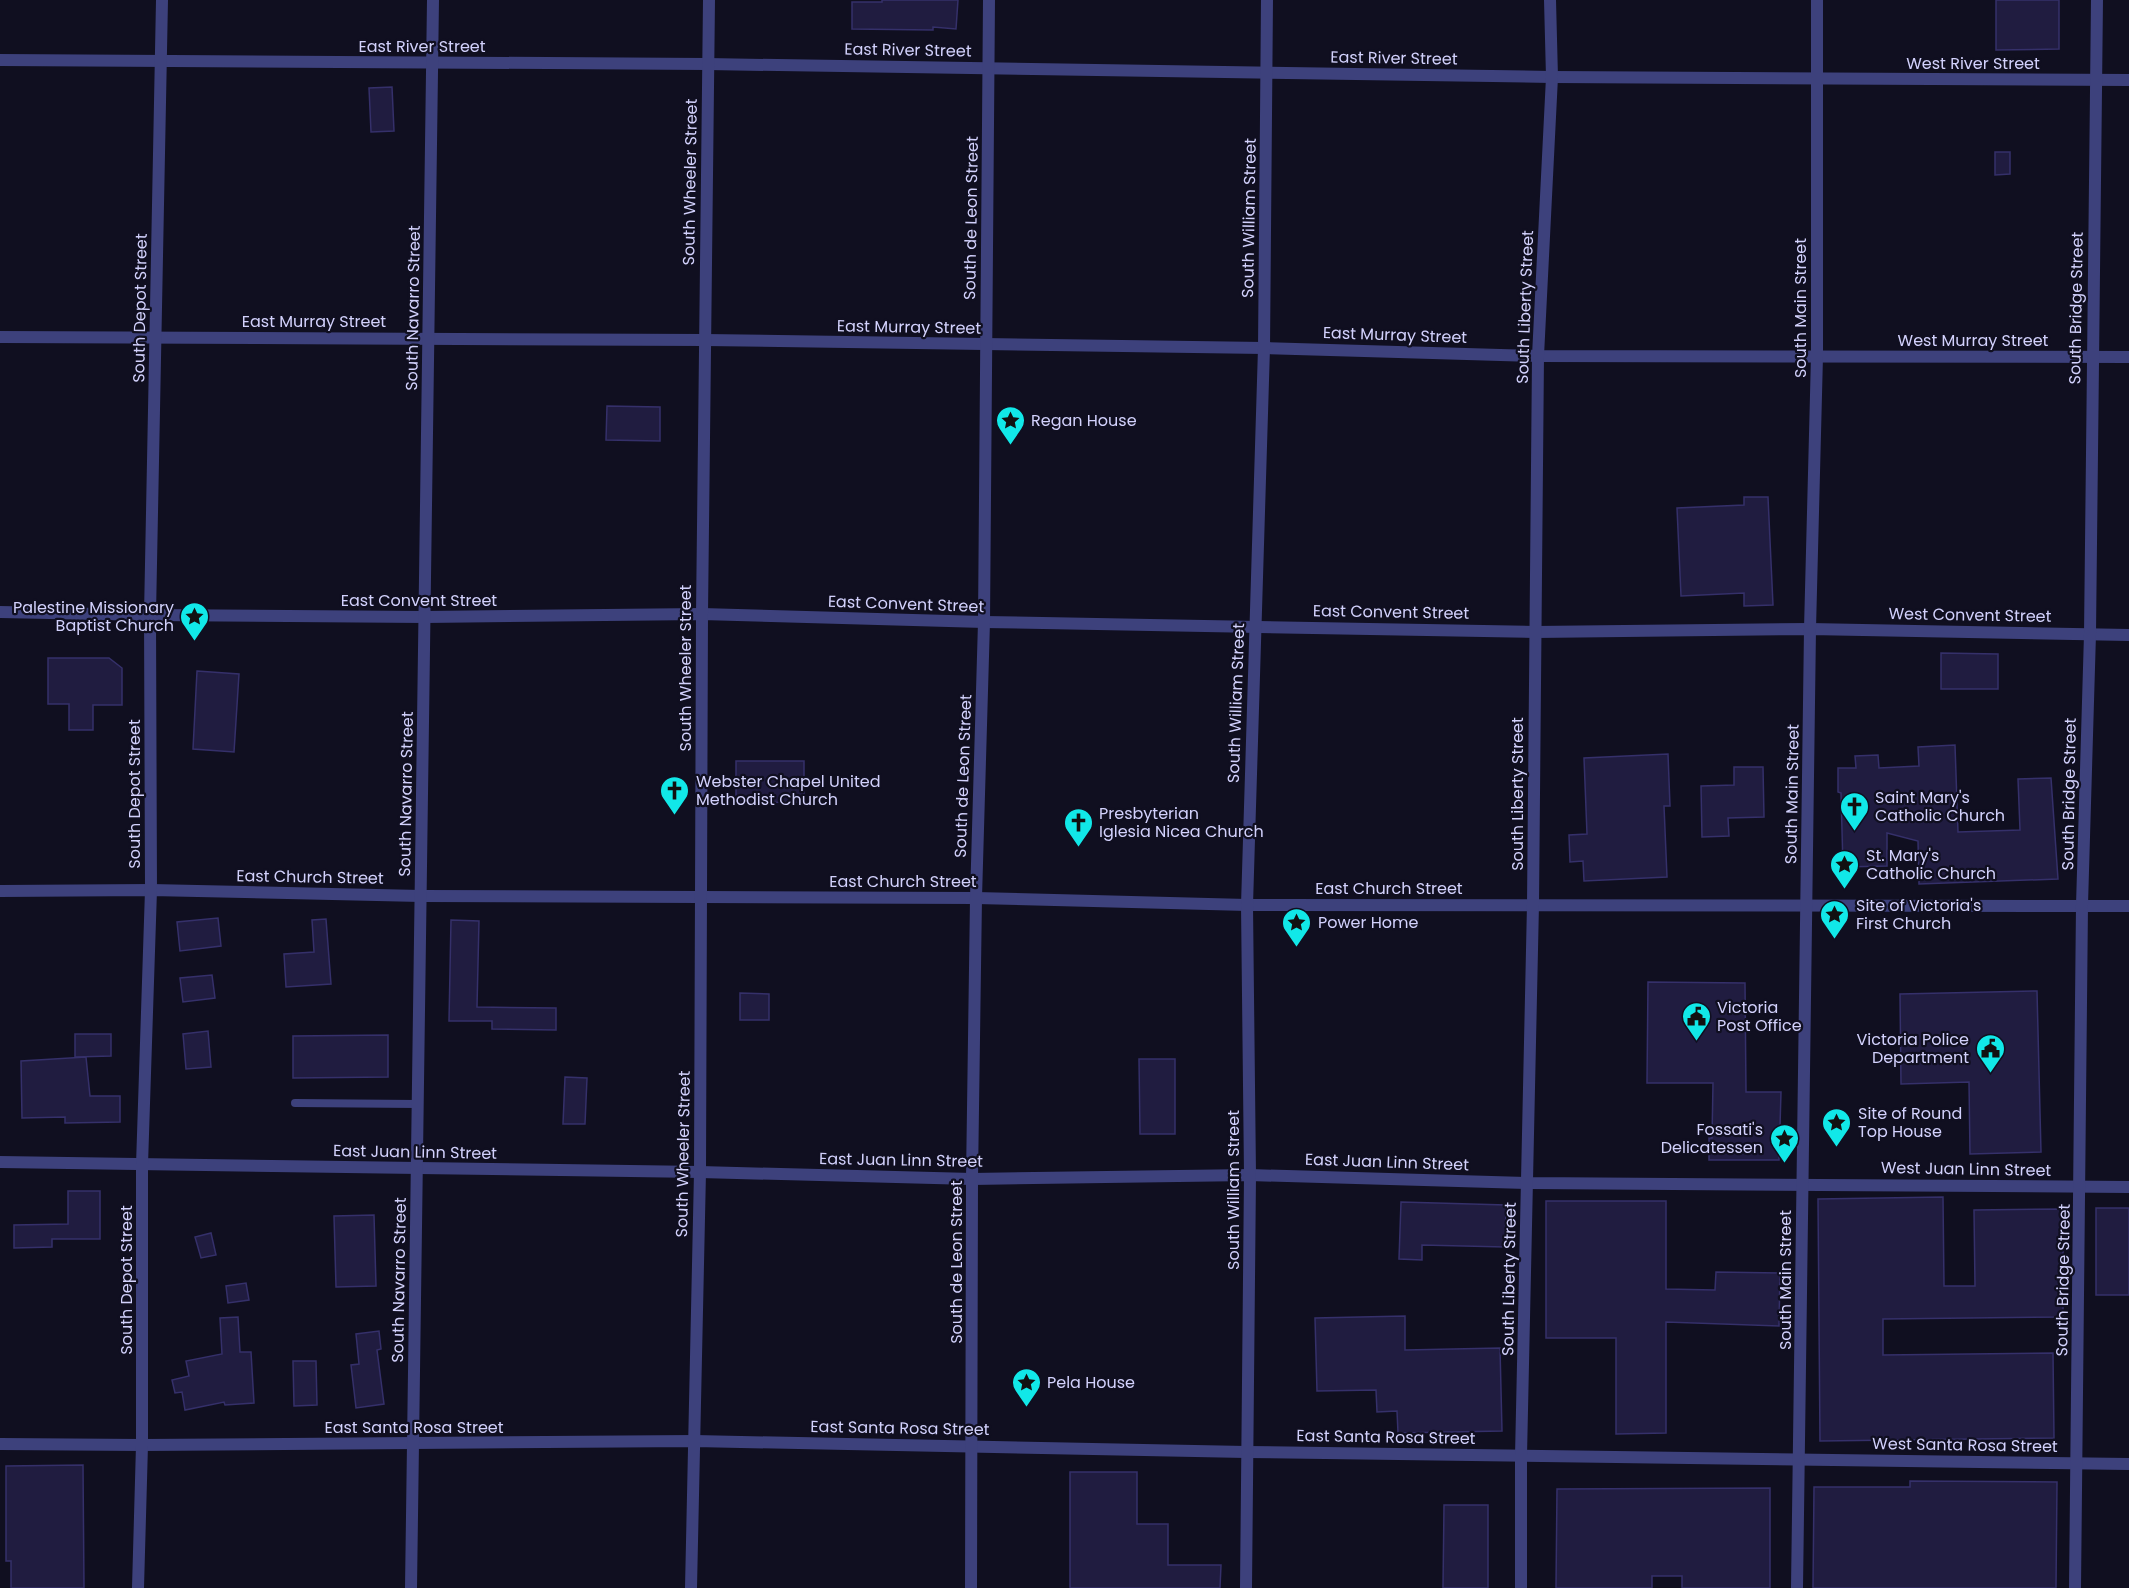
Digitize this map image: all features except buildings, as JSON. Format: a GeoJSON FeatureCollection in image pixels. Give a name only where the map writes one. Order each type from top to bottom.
{"type":"FeatureCollection","features":[{"type":"Feature","properties":{"kind":"street","name":"South Depot Street"},"geometry":{"type":"LineString","coordinates":[[138,1588],[142,1445],[142,1165],[151,890],[150,615],[162,0]]}},
{"type":"Feature","properties":{"kind":"street","name":"South Navarro Street"},"geometry":{"type":"LineString","coordinates":[[411,1588],[434,0]]}},
{"type":"Feature","properties":{"kind":"street","name":"South Wheeler Street"},"geometry":{"type":"LineString","coordinates":[[691,1588],[700,1172],[702,615],[709,0]]}},
{"type":"Feature","properties":{"kind":"street","name":"South de Leon Street"},"geometry":{"type":"LineString","coordinates":[[971,1588],[972,1179],[976,898],[984,622],[989,0]]}},
{"type":"Feature","properties":{"kind":"street","name":"South William Street"},"geometry":{"type":"LineString","coordinates":[[1246,1588],[1250,1175],[1247,905],[1264,348],[1267,0]]}},
{"type":"Feature","properties":{"kind":"street","name":"South Liberty Street"},"geometry":{"type":"LineString","coordinates":[[1521,1588],[1521,1456],[1533,904],[1538,356],[1552,77],[1550,0]]}},
{"type":"Feature","properties":{"kind":"street","name":"South Main Street"},"geometry":{"type":"LineString","coordinates":[[1797,1588],[1816,356],[1817,0]]}},
{"type":"Feature","properties":{"kind":"street","name":"South Bridge Street"},"geometry":{"type":"LineString","coordinates":[[2075,1588],[2082,905],[2090,634],[2091,356],[2097,0]]}},
{"type":"Feature","properties":{"kind":"street","name":"East River Street"},"geometry":{"type":"LineString","coordinates":[[0,60],[707,64],[1552,77],[1816,78]]}},
{"type":"Feature","properties":{"kind":"street","name":"West River Street"},"geometry":{"type":"LineString","coordinates":[[1816,78],[2129,80]]}},
{"type":"Feature","properties":{"kind":"street","name":"East Murray Street"},"geometry":{"type":"LineString","coordinates":[[0,338],[705,340],[1264,348],[1538,356],[1816,356]]}},
{"type":"Feature","properties":{"kind":"street","name":"West Murray Street"},"geometry":{"type":"LineString","coordinates":[[1816,356],[2129,357]]}},
{"type":"Feature","properties":{"kind":"street","name":"East Convent Street"},"geometry":{"type":"LineString","coordinates":[[0,612],[150,615],[702,615],[1535,632],[1810,629]]}},
{"type":"Feature","properties":{"kind":"street","name":"West Convent Street"},"geometry":{"type":"LineString","coordinates":[[1810,629],[2129,635]]}},
{"type":"Feature","properties":{"kind":"street","name":"East Church Street"},"geometry":{"type":"LineString","coordinates":[[0,891],[151,890],[421,896],[976,898],[1247,905],[2129,906]]}},
{"type":"Feature","properties":{"kind":"street","name":"East Juan Linn Street"},"geometry":{"type":"LineString","coordinates":[[0,1162],[700,1172],[972,1179],[1250,1175],[1528,1183],[1802,1184]]}},
{"type":"Feature","properties":{"kind":"street","name":"West Juan Linn Street"},"geometry":{"type":"LineString","coordinates":[[1802,1184],[2129,1187]]}},
{"type":"Feature","properties":{"kind":"street","name":"East Santa Rosa Street"},"geometry":{"type":"LineString","coordinates":[[0,1444],[695,1441],[1800,1460]]}},
{"type":"Feature","properties":{"kind":"street","name":"West Santa Rosa Street"},"geometry":{"type":"LineString","coordinates":[[1800,1460],[2129,1464]]}},
{"type":"Feature","properties":{"kind":"lane"},"geometry":{"type":"LineString","coordinates":[[295,1103],[418,1104]]}},
{"type":"Feature","properties":{"kind":"place","name":"Regan House"},"geometry":{"type":"Point","coordinates":[1010,446]}},
{"type":"Feature","properties":{"kind":"place","name":"Palestine Missionary Baptist Church"},"geometry":{"type":"Point","coordinates":[195,642]}},
{"type":"Feature","properties":{"kind":"place","name":"Webster Chapel United Methodist Church"},"geometry":{"type":"Point","coordinates":[675,816]}},
{"type":"Feature","properties":{"kind":"place","name":"Saint Mary's Catholic Church"},"geometry":{"type":"Point","coordinates":[1854,832]}},
{"type":"Feature","properties":{"kind":"place","name":"Presbyterian Iglesia Nicea Church"},"geometry":{"type":"Point","coordinates":[1078,848]}},
{"type":"Feature","properties":{"kind":"place","name":"St. Mary's Catholic Church"},"geometry":{"type":"Point","coordinates":[1845,890]}},
{"type":"Feature","properties":{"kind":"place","name":"Site of Victoria's First Church"},"geometry":{"type":"Point","coordinates":[1835,940]}},
{"type":"Feature","properties":{"kind":"place","name":"Power Home"},"geometry":{"type":"Point","coordinates":[1297,948]}},
{"type":"Feature","properties":{"kind":"place","name":"Victoria Post Office"},"geometry":{"type":"Point","coordinates":[1696,1042]}},
{"type":"Feature","properties":{"kind":"place","name":"Victoria Police Department"},"geometry":{"type":"Point","coordinates":[1990,1074]}},
{"type":"Feature","properties":{"kind":"place","name":"Site of Round Top House"},"geometry":{"type":"Point","coordinates":[1837,1148]}},
{"type":"Feature","properties":{"kind":"place","name":"Fossati's Delicatessen"},"geometry":{"type":"Point","coordinates":[1784,1164]}},
{"type":"Feature","properties":{"kind":"place","name":"Pela House"},"geometry":{"type":"Point","coordinates":[1026,1408]}}]}
